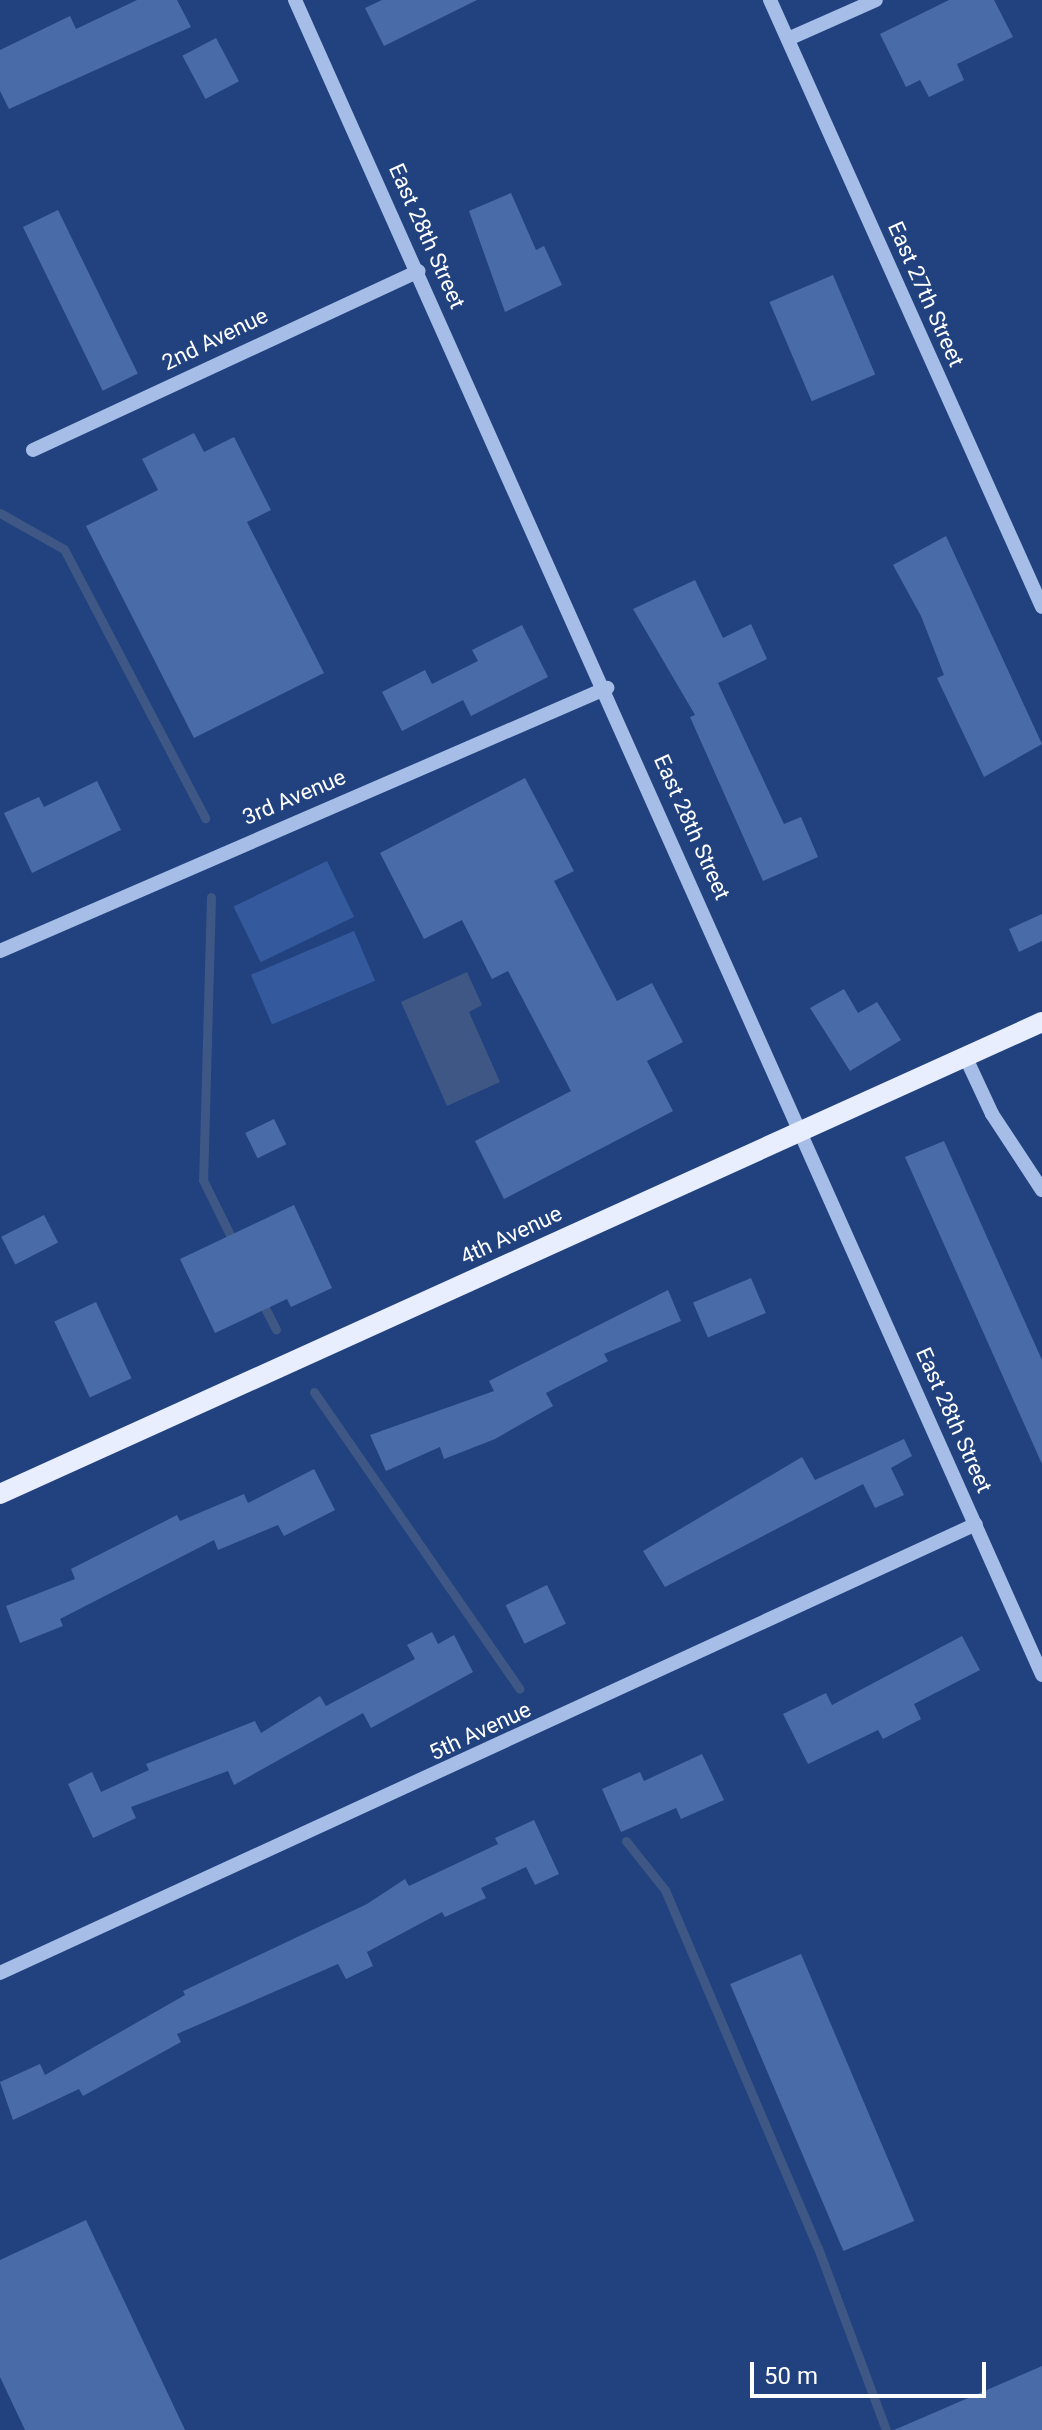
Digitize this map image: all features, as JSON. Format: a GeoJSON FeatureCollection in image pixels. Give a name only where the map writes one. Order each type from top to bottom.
{"type":"FeatureCollection","features":[{"type":"Feature","properties":{"kind":"main road","name":"4th Avenue"},"geometry":{"type":"LineString","coordinates":[[0,1494],[1042,1022]]}},
{"type":"Feature","properties":{"kind":"street","name":"East 28th Street"},"geometry":{"type":"LineString","coordinates":[[295,0],[607,688],[1042,1675]]}},
{"type":"Feature","properties":{"kind":"street","name":"East 27th Street"},"geometry":{"type":"LineString","coordinates":[[770,0],[1042,607]]}},
{"type":"Feature","properties":{"kind":"street"},"geometry":{"type":"LineString","coordinates":[[788,39],[876,0]]}},
{"type":"Feature","properties":{"kind":"street","name":"2nd Avenue"},"geometry":{"type":"LineString","coordinates":[[33,450],[418,271]]}},
{"type":"Feature","properties":{"kind":"street","name":"3rd Avenue"},"geometry":{"type":"LineString","coordinates":[[0,951],[607,688]]}},
{"type":"Feature","properties":{"kind":"street"},"geometry":{"type":"LineString","coordinates":[[965,1056],[992,1114],[1042,1190]]}},
{"type":"Feature","properties":{"kind":"street","name":"5th Avenue"},"geometry":{"type":"LineString","coordinates":[[0,1973],[976,1524]]}},
{"type":"Feature","properties":{"kind":"shaded area"},"geometry":{"type":"Polygon","coordinates":[[[327,861],[354,917],[261,962],[234,907],[327,861]]]}},
{"type":"Feature","properties":{"kind":"shaded area"},"geometry":{"type":"Polygon","coordinates":[[[354,931],[375,981],[272,1024],[251,975],[354,931]]]}},
{"type":"Feature","properties":{"kind":"shaded area"},"geometry":{"type":"Polygon","coordinates":[[[467,972],[482,1005],[469,1012],[500,1082],[447,1106],[401,1002],[467,972]]]}},
{"type":"Feature","properties":{"kind":"building"},"geometry":{"type":"Polygon","coordinates":[[[137,0],[177,0],[191,27],[9,109],[0,91],[0,50],[70,16],[76,29],[137,0]]]}},
{"type":"Feature","properties":{"kind":"building"},"geometry":{"type":"Polygon","coordinates":[[[382,0],[477,0],[384,46],[365,8],[382,0]]]}},
{"type":"Feature","properties":{"kind":"building"},"geometry":{"type":"Polygon","coordinates":[[[949,0],[994,0],[1013,37],[957,64],[964,80],[929,97],[920,80],[906,87],[880,34],[949,0]]]}},
{"type":"Feature","properties":{"kind":"building"},"geometry":{"type":"Polygon","coordinates":[[[216,38],[239,81],[205,99],[182,56],[216,38]]]}},
{"type":"Feature","properties":{"kind":"building"},"geometry":{"type":"Polygon","coordinates":[[[511,193],[536,250],[544,246],[562,285],[505,312],[469,211],[511,193]]]}},
{"type":"Feature","properties":{"kind":"building"},"geometry":{"type":"Polygon","coordinates":[[[58,210],[138,374],[103,391],[23,227],[58,210]]]}},
{"type":"Feature","properties":{"kind":"building"},"geometry":{"type":"Polygon","coordinates":[[[833,275],[875,374],[812,401],[769,302],[833,275]]]}},
{"type":"Feature","properties":{"kind":"building"},"geometry":{"type":"Polygon","coordinates":[[[194,433],[204,452],[234,437],[271,510],[247,522],[324,673],[194,738],[86,526],[158,490],[142,459],[194,433]]]}},
{"type":"Feature","properties":{"kind":"building"},"geometry":{"type":"Polygon","coordinates":[[[946,536],[1042,744],[984,777],[937,678],[944,675],[921,616],[893,565],[946,536]]]}},
{"type":"Feature","properties":{"kind":"building"},"geometry":{"type":"Polygon","coordinates":[[[695,580],[723,638],[751,624],[767,659],[718,683],[784,824],[801,817],[818,857],[763,881],[690,717],[695,715],[633,609],[695,580]]]}},
{"type":"Feature","properties":{"kind":"building"},"geometry":{"type":"Polygon","coordinates":[[[522,625],[548,677],[471,716],[463,700],[402,731],[382,692],[425,670],[432,684],[478,661],[472,650],[522,625]]]}},
{"type":"Feature","properties":{"kind":"building"},"geometry":{"type":"Polygon","coordinates":[[[525,778],[574,871],[554,881],[617,1001],[652,983],[683,1042],[647,1061],[673,1111],[504,1199],[475,1141],[571,1091],[508,971],[492,979],[462,920],[424,939],[380,853],[525,778]]]}},
{"type":"Feature","properties":{"kind":"building"},"geometry":{"type":"Polygon","coordinates":[[[97,781],[121,830],[32,873],[4,813],[39,797],[44,807],[97,781]]]}},
{"type":"Feature","properties":{"kind":"building"},"geometry":{"type":"Polygon","coordinates":[[[1042,914],[1042,941],[1019,952],[1009,929],[1042,914]]]}},
{"type":"Feature","properties":{"kind":"building"},"geometry":{"type":"Polygon","coordinates":[[[844,989],[858,1013],[877,1002],[901,1040],[850,1071],[810,1008],[844,989]]]}},
{"type":"Feature","properties":{"kind":"building"},"geometry":{"type":"Polygon","coordinates":[[[274,1119],[286,1144],[258,1158],[245,1133],[274,1119]]]}},
{"type":"Feature","properties":{"kind":"building"},"geometry":{"type":"Polygon","coordinates":[[[944,1141],[1042,1360],[1042,1464],[905,1157],[944,1141]]]}},
{"type":"Feature","properties":{"kind":"building"},"geometry":{"type":"Polygon","coordinates":[[[294,1205],[332,1288],[291,1307],[287,1299],[215,1333],[180,1259],[294,1205]]]}},
{"type":"Feature","properties":{"kind":"building"},"geometry":{"type":"Polygon","coordinates":[[[44,1215],[58,1243],[15,1264],[1,1237],[44,1215]]]}},
{"type":"Feature","properties":{"kind":"building"},"geometry":{"type":"Polygon","coordinates":[[[751,1278],[766,1313],[708,1338],[693,1303],[751,1278]]]}},
{"type":"Feature","properties":{"kind":"building"},"geometry":{"type":"Polygon","coordinates":[[[668,1290],[681,1321],[604,1354],[608,1361],[546,1393],[553,1406],[495,1439],[444,1459],[440,1447],[386,1471],[370,1435],[494,1391],[489,1381],[668,1290]]]}},
{"type":"Feature","properties":{"kind":"building"},"geometry":{"type":"Polygon","coordinates":[[[96,1302],[131,1378],[90,1398],[54,1321],[96,1302]]]}},
{"type":"Feature","properties":{"kind":"building"},"geometry":{"type":"Polygon","coordinates":[[[904,1439],[912,1456],[891,1468],[904,1495],[875,1508],[863,1484],[665,1587],[643,1551],[802,1457],[815,1480],[904,1439]]]}},
{"type":"Feature","properties":{"kind":"building"},"geometry":{"type":"Polygon","coordinates":[[[314,1469],[335,1510],[284,1536],[278,1525],[218,1550],[214,1540],[60,1619],[63,1626],[20,1643],[6,1606],[75,1579],[71,1569],[177,1515],[180,1521],[244,1494],[248,1503],[314,1469]]]}},
{"type":"Feature","properties":{"kind":"building"},"geometry":{"type":"Polygon","coordinates":[[[547,1585],[566,1624],[525,1644],[506,1605],[547,1585]]]}},
{"type":"Feature","properties":{"kind":"building"},"geometry":{"type":"Polygon","coordinates":[[[432,1632],[438,1644],[454,1635],[473,1672],[371,1728],[363,1713],[234,1785],[228,1771],[131,1807],[136,1818],[93,1838],[68,1784],[92,1772],[101,1792],[149,1770],[146,1764],[255,1721],[261,1733],[320,1696],[326,1706],[415,1659],[407,1645],[432,1632]]]}},
{"type":"Feature","properties":{"kind":"building"},"geometry":{"type":"Polygon","coordinates":[[[962,1636],[980,1670],[914,1704],[921,1719],[883,1739],[878,1730],[808,1764],[783,1714],[826,1693],[832,1705],[962,1636]]]}},
{"type":"Feature","properties":{"kind":"building"},"geometry":{"type":"Polygon","coordinates":[[[702,1754],[724,1800],[681,1819],[676,1808],[621,1832],[602,1789],[640,1772],[644,1781],[702,1754]]]}},
{"type":"Feature","properties":{"kind":"building"},"geometry":{"type":"Polygon","coordinates":[[[534,1820],[559,1874],[535,1885],[526,1867],[481,1888],[486,1898],[445,1917],[442,1912],[367,1952],[373,1966],[346,1979],[338,1964],[177,2034],[181,2042],[83,2096],[79,2089],[13,2120],[0,2082],[40,2064],[45,2075],[185,1995],[183,1991],[367,1904],[405,1879],[409,1886],[498,1844],[495,1838],[534,1820]]]}},
{"type":"Feature","properties":{"kind":"building"},"geometry":{"type":"Polygon","coordinates":[[[801,1954],[914,2221],[843,2251],[730,1984],[801,1954]]]}},
{"type":"Feature","properties":{"kind":"building"},"geometry":{"type":"Polygon","coordinates":[[[86,2220],[185,2430],[25,2430],[0,2377],[0,2260],[86,2220]]]}},
{"type":"Feature","properties":{"kind":"building"},"geometry":{"type":"Polygon","coordinates":[[[1042,2366],[1042,2430],[894,2430],[1042,2366]]]}},
{"type":"Feature","properties":{"kind":"waterway"},"geometry":{"type":"LineString","coordinates":[[0,513],[64,549],[205,818]]}},
{"type":"Feature","properties":{"kind":"waterway"},"geometry":{"type":"LineString","coordinates":[[211,897],[203,1180],[234,1243]]}},
{"type":"Feature","properties":{"kind":"waterway"},"geometry":{"type":"LineString","coordinates":[[261,1300],[276,1329]]}},
{"type":"Feature","properties":{"kind":"waterway"},"geometry":{"type":"LineString","coordinates":[[314,1392],[520,1689]]}},
{"type":"Feature","properties":{"kind":"waterway"},"geometry":{"type":"LineString","coordinates":[[626,1841],[665,1890],[818,2248],[886,2430]]}}]}
